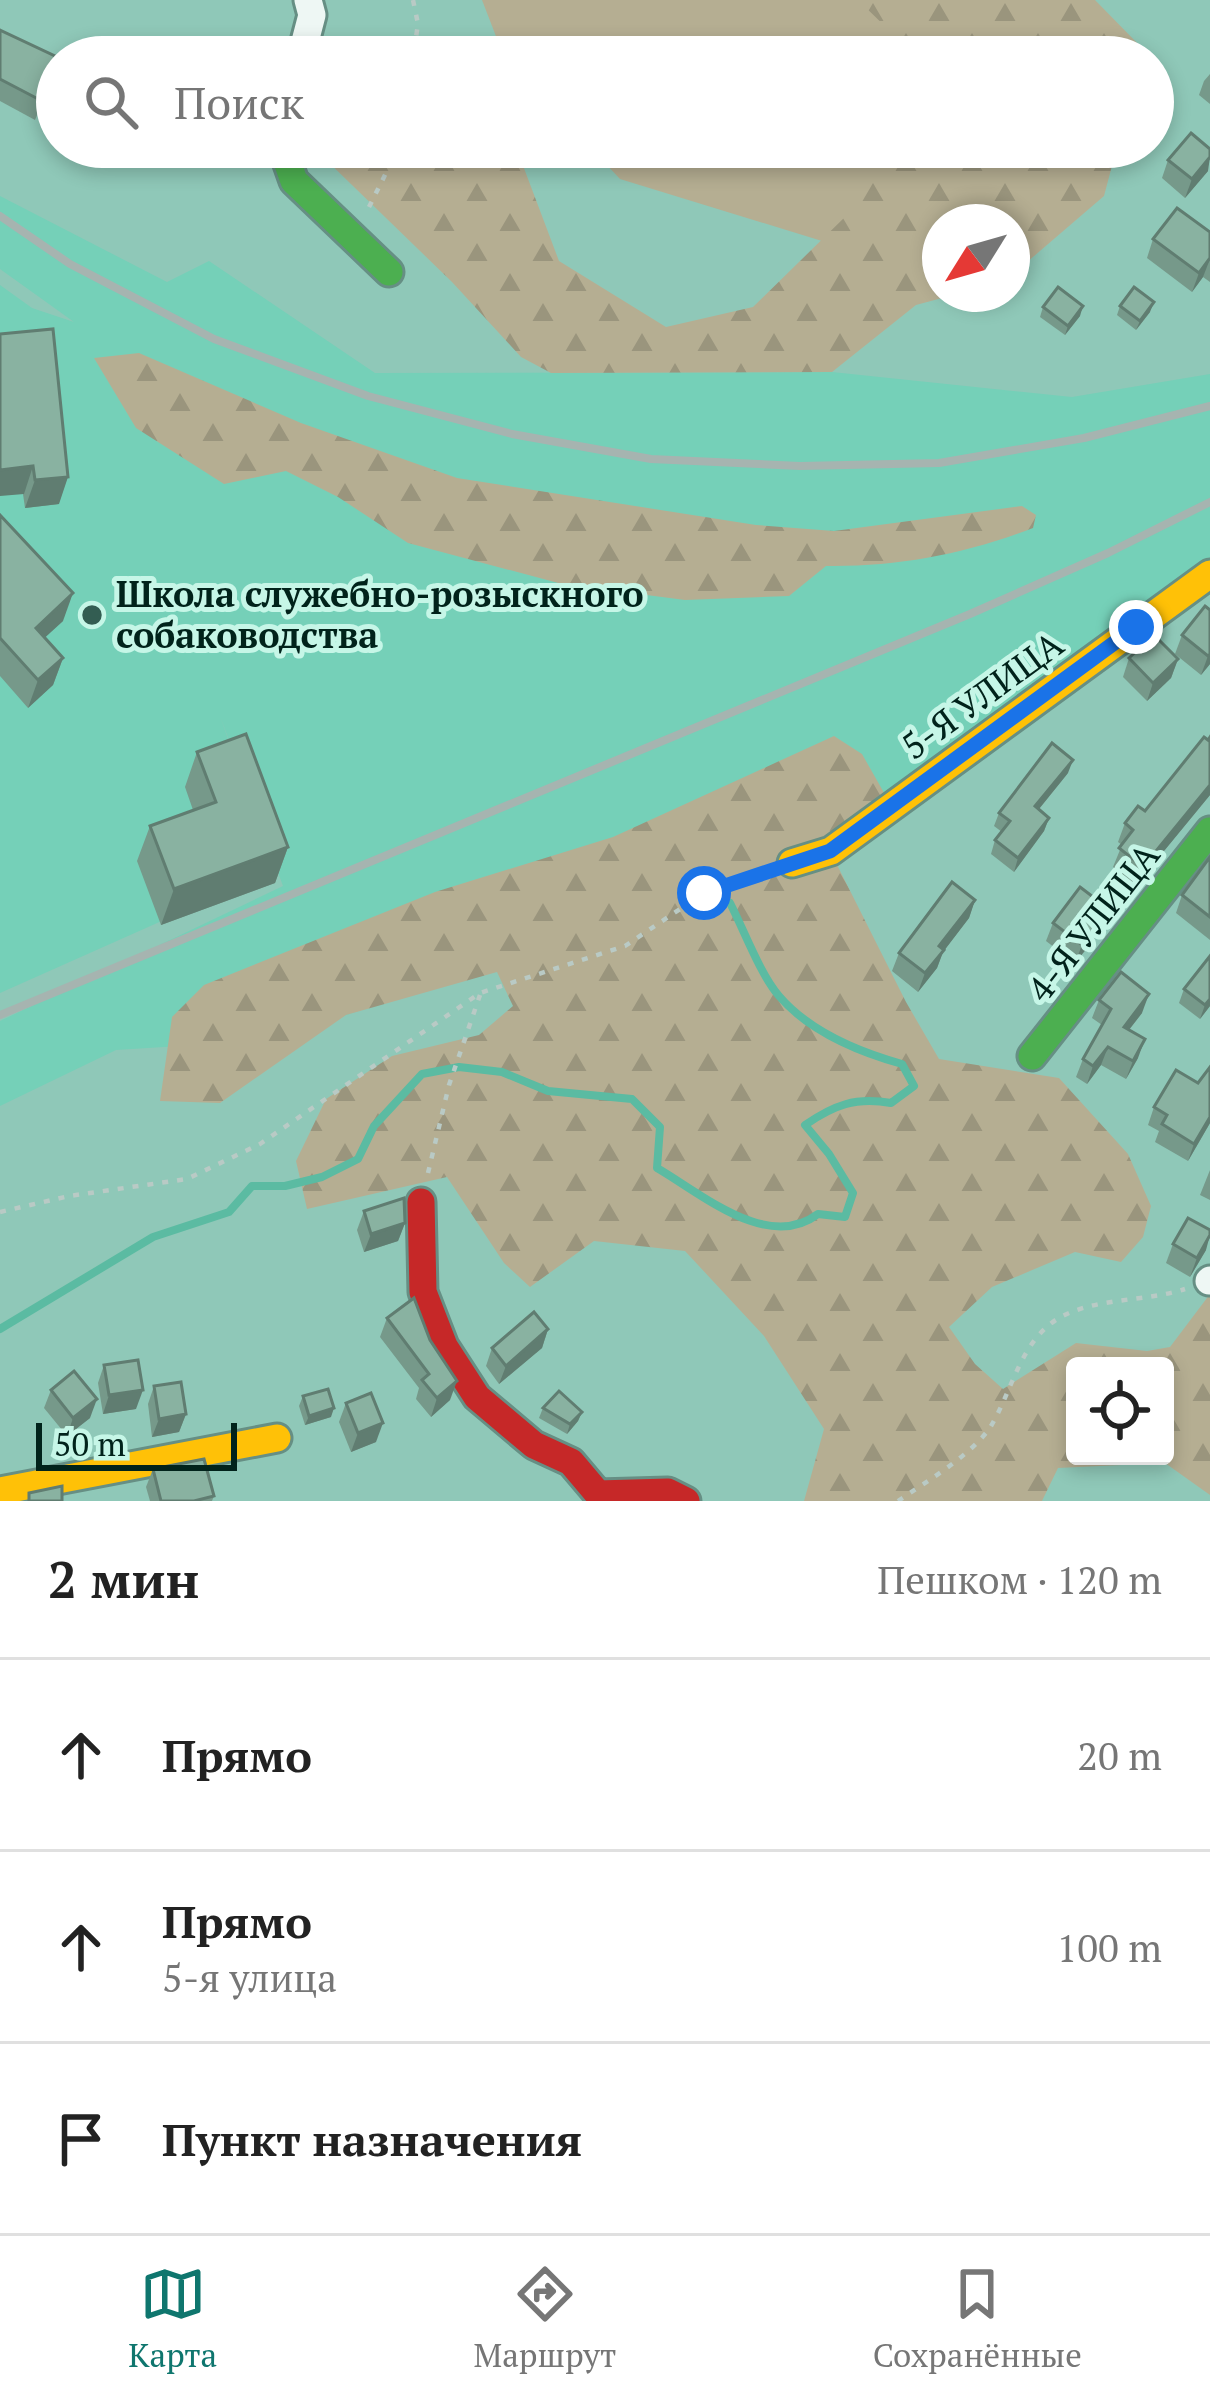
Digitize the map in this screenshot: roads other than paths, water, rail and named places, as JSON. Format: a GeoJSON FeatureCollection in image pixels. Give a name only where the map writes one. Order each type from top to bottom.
{"type":"FeatureCollection","features":[{"type":"Feature","properties":{"kind":"street"},"geometry":{"type":"LineString","coordinates":[[307,36],[312,15],[308,0]]}},
{"type":"Feature","properties":{"kind":"street"},"geometry":{"type":"LineString","coordinates":[[289,168],[294,181],[389,272]]}},
{"type":"Feature","properties":{"kind":"street","name":"5-Я УЛИЦА"},"geometry":{"type":"LineString","coordinates":[[792,863],[830,851],[1210,574]]}},
{"type":"Feature","properties":{"kind":"street","name":"4-Я УЛИЦА"},"geometry":{"type":"LineString","coordinates":[[1032,1056],[1210,831]]}},
{"type":"Feature","properties":{"kind":"street"},"geometry":{"type":"LineString","coordinates":[[421,1202],[423,1292],[444,1346],[477,1397],[534,1445],[571,1462],[599,1497],[668,1492],[686,1501]]}},
{"type":"Feature","properties":{"kind":"street"},"geometry":{"type":"LineString","coordinates":[[0,1491],[277,1438]]}},
{"type":"Feature","properties":{"kind":"waterway"},"geometry":{"type":"LineString","coordinates":[[0,1329],[153,1237],[229,1212],[252,1186],[285,1186],[322,1177],[358,1159],[374,1126],[422,1074],[459,1067],[502,1072],[548,1091],[632,1099],[660,1127],[657,1168],[736,1215],[778,1226],[799,1224],[818,1214],[845,1217],[853,1193],[805,1125],[845,1104],[891,1103],[914,1086],[902,1064],[836,1039],[791,1008],[765,976],[730,903]]}},
{"type":"Feature","properties":{"kind":"railway"},"geometry":{"type":"LineString","coordinates":[[0,216],[70,264],[214,339],[368,396],[512,434],[651,459],[800,466],[939,463],[1084,438],[1210,406]]}},
{"type":"Feature","properties":{"kind":"railway"},"geometry":{"type":"LineString","coordinates":[[0,1015],[970,614],[1210,502]]}},
{"type":"Feature","properties":{"kind":"place","name":"Школа служебно-розыскного собаководства"},"geometry":{"type":"Point","coordinates":[92,615]}}]}
